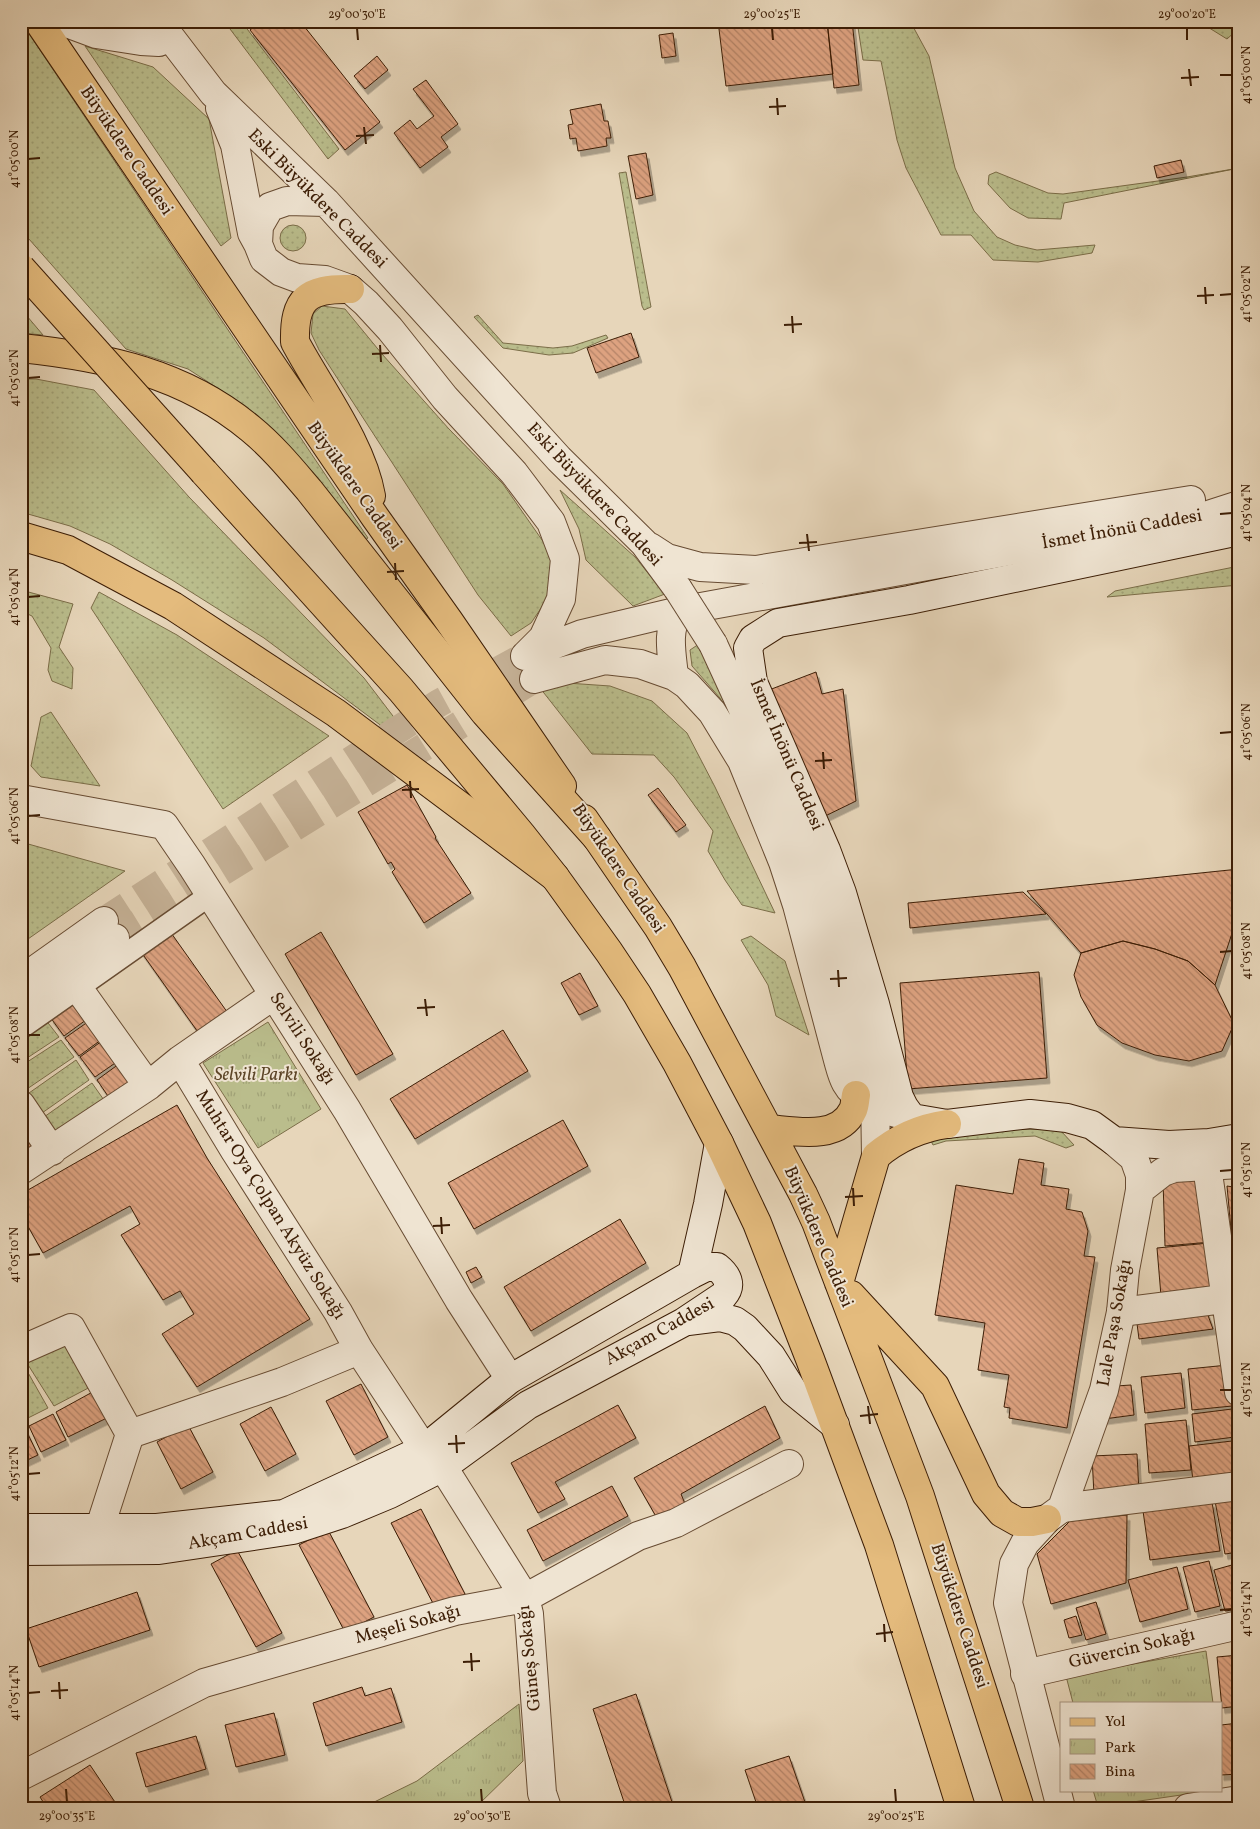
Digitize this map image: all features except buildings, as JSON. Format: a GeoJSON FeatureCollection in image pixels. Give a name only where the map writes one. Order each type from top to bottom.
{"type":"FeatureCollection","features":[{"type":"Feature","properties":{"kind":"main road","name":"Büyükdere Caddesi"},"geometry":{"type":"LineString","coordinates":[[38,21],[375,518],[449,621],[658,927],[682,967],[803,1194],[839,1283],[920,1496],[1020,1808]]}},
{"type":"Feature","properties":{"kind":"main road"},"geometry":{"type":"LineString","coordinates":[[21,268],[401,690],[555,877],[637,994],[677,1063],[719,1143],[757,1223],[879,1545],[961,1808]]}},
{"type":"Feature","properties":{"kind":"main road"},"geometry":{"type":"LineString","coordinates":[[350,289],[329,288],[315,293],[304,301],[294,323],[294,342],[353,444],[368,482],[375,518]]}},
{"type":"Feature","properties":{"kind":"main road"},"geometry":{"type":"LineString","coordinates":[[21,348],[82,355],[143,370],[210,399],[252,430],[279,454],[485,712],[597,838]]}},
{"type":"Feature","properties":{"kind":"main road"},"geometry":{"type":"LineString","coordinates":[[21,536],[68,550],[173,606],[336,714],[555,877]]}},
{"type":"Feature","properties":{"kind":"main road"},"geometry":{"type":"LineString","coordinates":[[769,1129],[814,1133],[830,1129],[844,1122],[852,1111],[866,1100]]}},
{"type":"Feature","properties":{"kind":"main road"},"geometry":{"type":"LineString","coordinates":[[947,1124],[918,1130],[887,1147],[876,1156],[839,1283],[935,1386],[986,1494],[1002,1513],[1018,1522],[1032,1522],[1054,1514]]}},
{"type":"Feature","properties":{"kind":"street"},"geometry":{"type":"LineString","coordinates":[[60,21],[96,34],[141,42],[159,42],[164,29]]}},
{"type":"Feature","properties":{"kind":"street","name":"Eski Büyükdere Caddesi"},"geometry":{"type":"LineString","coordinates":[[164,29],[213,93],[326,202],[559,459],[644,543],[678,600],[713,644],[804,842],[875,1094],[866,1100],[876,1156]]}},
{"type":"Feature","properties":{"kind":"street"},"geometry":{"type":"LineString","coordinates":[[213,93],[235,145],[252,233],[264,259],[281,272],[297,278],[325,280],[350,289],[390,329],[445,398],[514,473],[551,522],[565,559],[561,599],[530,667],[604,660],[640,664],[674,676],[687,685],[712,712],[742,761],[783,862],[797,904],[838,1060],[846,1083],[866,1100]]}},
{"type":"Feature","properties":{"kind":"street"},"geometry":{"type":"LineString","coordinates":[[258,244],[259,226],[270,207],[287,200],[326,202]]}},
{"type":"Feature","properties":{"kind":"street"},"geometry":{"type":"LineString","coordinates":[[644,543],[667,558],[700,567],[756,570],[1204,498],[1239,500]]}},
{"type":"Feature","properties":{"kind":"street","name":"İsmet İnönü Caddesi"},"geometry":{"type":"LineString","coordinates":[[530,667],[582,634],[678,600],[1208,515],[1239,506]]}},
{"type":"Feature","properties":{"kind":"street","name":"İsmet İnönü Caddesi"},"geometry":{"type":"LineString","coordinates":[[912,1118],[900,1097],[842,893],[826,850],[753,682],[748,648],[753,639],[778,623],[910,600],[1239,531]]}},
{"type":"Feature","properties":{"kind":"street"},"geometry":{"type":"LineString","coordinates":[[674,676],[671,629],[678,600]]}},
{"type":"Feature","properties":{"kind":"street","name":"Selvili Sokağı"},"geometry":{"type":"LineString","coordinates":[[21,799],[164,825],[347,1110],[459,1300],[528,1405]]}},
{"type":"Feature","properties":{"kind":"street"},"geometry":{"type":"LineString","coordinates":[[21,1028],[210,895]]}},
{"type":"Feature","properties":{"kind":"street"},"geometry":{"type":"LineString","coordinates":[[21,980],[109,929],[21,1005]]}},
{"type":"Feature","properties":{"kind":"street"},"geometry":{"type":"LineString","coordinates":[[78,988],[148,1086]]}},
{"type":"Feature","properties":{"kind":"street"},"geometry":{"type":"LineString","coordinates":[[21,1170],[148,1086],[180,1060],[274,995]]}},
{"type":"Feature","properties":{"kind":"street","name":"Muhtar Oya Çolpan Akyüz Sokağı"},"geometry":{"type":"LineString","coordinates":[[180,1060],[235,1151],[338,1312],[359,1350],[433,1458]]}},
{"type":"Feature","properties":{"kind":"street","name":"Lale Paşa Sokağı"},"geometry":{"type":"LineString","coordinates":[[866,1100],[912,1118],[947,1124],[1030,1114],[1067,1118],[1092,1125],[1134,1158],[1140,1175],[1140,1190],[1125,1270],[1121,1312],[1104,1390],[1054,1514]]}},
{"type":"Feature","properties":{"kind":"street"},"geometry":{"type":"LineString","coordinates":[[21,1106],[52,1151]]}},
{"type":"Feature","properties":{"kind":"street"},"geometry":{"type":"LineString","coordinates":[[1140,1190],[1163,1172],[1208,1154],[1239,1138]]}},
{"type":"Feature","properties":{"kind":"street"},"geometry":{"type":"LineString","coordinates":[[1114,1141],[1169,1145],[1208,1154],[1239,1164]]}},
{"type":"Feature","properties":{"kind":"street"},"geometry":{"type":"LineString","coordinates":[[692,1274],[708,1204],[719,1143]]}},
{"type":"Feature","properties":{"kind":"street"},"geometry":{"type":"LineString","coordinates":[[1208,1154],[1232,1298],[1239,1392]]}},
{"type":"Feature","properties":{"kind":"street","name":"Akçam Caddesi"},"geometry":{"type":"LineString","coordinates":[[21,1528],[157,1528],[284,1514],[433,1458],[684,1322],[723,1296],[728,1291],[728,1281],[724,1273],[717,1267],[706,1268],[692,1274],[510,1379],[433,1458],[390,1494],[342,1514],[293,1530],[159,1550],[21,1552]]}},
{"type":"Feature","properties":{"kind":"street"},"geometry":{"type":"LineString","coordinates":[[1121,1312],[1232,1298]]}},
{"type":"Feature","properties":{"kind":"street"},"geometry":{"type":"LineString","coordinates":[[684,1322],[707,1317],[720,1317],[745,1328],[771,1356],[793,1391],[835,1425]]}},
{"type":"Feature","properties":{"kind":"street"},"geometry":{"type":"LineString","coordinates":[[21,1350],[71,1328],[130,1434],[100,1527]]}},
{"type":"Feature","properties":{"kind":"street"},"geometry":{"type":"LineString","coordinates":[[130,1434],[282,1382],[359,1350]]}},
{"type":"Feature","properties":{"kind":"street","name":"Güneş Sokağı"},"geometry":{"type":"LineString","coordinates":[[433,1458],[525,1598],[529,1614],[542,1793],[547,1808]]}},
{"type":"Feature","properties":{"kind":"street","name":"Meşeli Sokağı"},"geometry":{"type":"LineString","coordinates":[[21,1776],[204,1682],[455,1611],[525,1598],[638,1536],[676,1523],[789,1464]]}},
{"type":"Feature","properties":{"kind":"street"},"geometry":{"type":"LineString","coordinates":[[1061,1808],[1008,1603],[1014,1564],[1025,1543],[1054,1514],[1239,1486]]}},
{"type":"Feature","properties":{"kind":"street","name":"Güvercin Sokağı"},"geometry":{"type":"LineString","coordinates":[[1025,1674],[1239,1625]]}},
{"type":"Feature","properties":{"kind":"street"},"geometry":{"type":"LineString","coordinates":[[1188,1808],[1239,1800]]}},
{"type":"Feature","properties":{"kind":"green space"},"geometry":{"type":"Polygon","coordinates":[[[224,21],[241,21],[339,149],[328,159],[224,21]]]}},
{"type":"Feature","properties":{"kind":"green space"},"geometry":{"type":"Polygon","coordinates":[[[857,21],[910,21],[929,56],[955,168],[974,211],[997,237],[1015,245],[1037,250],[1095,245],[1092,253],[1038,262],[993,260],[971,235],[941,235],[906,168],[897,140],[881,61],[863,60],[857,21]]]}},
{"type":"Feature","properties":{"kind":"green space"},"geometry":{"type":"Polygon","coordinates":[[[1198,21],[1227,21],[1237,30],[1227,39],[1198,21]]]}},
{"type":"Feature","properties":{"kind":"green space"},"geometry":{"type":"Polygon","coordinates":[[[21,22],[368,538],[364,541],[272,433],[236,400],[188,369],[126,349],[21,230],[21,22]]]}},
{"type":"Feature","properties":{"kind":"green space"},"geometry":{"type":"Polygon","coordinates":[[[85,46],[153,67],[209,119],[231,238],[221,246],[85,46]]]}},
{"type":"Feature","properties":{"kind":"green space"},"geometry":{"type":"Polygon","coordinates":[[[1239,168],[1064,203],[1061,219],[1028,218],[1010,208],[988,184],[989,175],[996,172],[1048,193],[1063,194],[1239,168]]]}},
{"type":"Feature","properties":{"kind":"green space"},"geometry":{"type":"Polygon","coordinates":[[[626,172],[651,307],[644,310],[619,173],[626,172]]]}},
{"type":"Feature","properties":{"kind":"green space"},"geometry":{"type":"Polygon","coordinates":[[[293,225],[302,229],[306,238],[302,247],[293,251],[284,247],[280,238],[284,229],[293,225]]]}},
{"type":"Feature","properties":{"kind":"green space"},"geometry":{"type":"Polygon","coordinates":[[[322,306],[345,309],[382,354],[449,429],[503,484],[549,550],[553,569],[548,598],[531,623],[511,636],[478,595],[319,350],[311,333],[313,314],[322,306]]]}},
{"type":"Feature","properties":{"kind":"green space"},"geometry":{"type":"Polygon","coordinates":[[[21,309],[43,335],[21,333],[21,309]]]}},
{"type":"Feature","properties":{"kind":"green space"},"geometry":{"type":"Polygon","coordinates":[[[478,315],[503,343],[553,348],[572,346],[606,335],[608,338],[573,353],[549,355],[503,348],[474,317],[478,315]]]}},
{"type":"Feature","properties":{"kind":"green space"},"geometry":{"type":"Polygon","coordinates":[[[21,379],[36,379],[94,390],[189,497],[364,678],[409,737],[403,742],[264,638],[172,580],[110,544],[70,526],[21,512],[21,379]]]}},
{"type":"Feature","properties":{"kind":"green space"},"geometry":{"type":"Polygon","coordinates":[[[560,490],[635,557],[665,594],[633,606],[586,560],[579,529],[560,490]]]}},
{"type":"Feature","properties":{"kind":"green space"},"geometry":{"type":"Polygon","coordinates":[[[1239,566],[1239,585],[1107,597],[1115,591],[1239,566]]]}},
{"type":"Feature","properties":{"kind":"green space"},"geometry":{"type":"Polygon","coordinates":[[[21,590],[73,604],[59,647],[73,668],[72,689],[52,681],[48,670],[51,648],[32,616],[21,611],[21,590]]]}},
{"type":"Feature","properties":{"kind":"green space"},"geometry":{"type":"Polygon","coordinates":[[[99,592],[177,635],[329,736],[223,809],[91,608],[99,592]]]}},
{"type":"Feature","properties":{"kind":"green space"},"geometry":{"type":"Polygon","coordinates":[[[699,644],[756,766],[720,698],[692,666],[690,650],[699,644]]]}},
{"type":"Feature","properties":{"kind":"green space"},"geometry":{"type":"Polygon","coordinates":[[[567,683],[610,686],[652,701],[687,733],[775,913],[742,905],[708,851],[713,831],[674,777],[654,755],[592,754],[540,688],[567,683]]]}},
{"type":"Feature","properties":{"kind":"green space"},"geometry":{"type":"Polygon","coordinates":[[[51,712],[100,786],[41,777],[31,766],[41,717],[51,712]]]}},
{"type":"Feature","properties":{"kind":"green space"},"geometry":{"type":"Polygon","coordinates":[[[21,842],[125,871],[28,939],[21,929],[21,842]]]}},
{"type":"Feature","properties":{"kind":"green space"},"geometry":{"type":"Polygon","coordinates":[[[751,936],[785,961],[809,1035],[776,1016],[768,985],[741,940],[751,936]]]}},
{"type":"Feature","properties":{"kind":"green space"},"geometry":{"type":"Polygon","coordinates":[[[45,1019],[59,1037],[21,1062],[21,1035],[45,1019]]]}},
{"type":"Feature","properties":{"kind":"green space","name":"Selvili Parkı"},"geometry":{"type":"Polygon","coordinates":[[[268,1022],[321,1109],[258,1148],[203,1063],[268,1022]]]}},
{"type":"Feature","properties":{"kind":"green space"},"geometry":{"type":"Polygon","coordinates":[[[61,1040],[74,1057],[27,1089],[21,1083],[21,1066],[61,1040]]]}},
{"type":"Feature","properties":{"kind":"green space"},"geometry":{"type":"Polygon","coordinates":[[[76,1060],[89,1080],[42,1113],[29,1093],[76,1060]]]}},
{"type":"Feature","properties":{"kind":"green space"},"geometry":{"type":"Polygon","coordinates":[[[92,1083],[106,1103],[56,1135],[44,1117],[92,1083]]]}},
{"type":"Feature","properties":{"kind":"green space"},"geometry":{"type":"Polygon","coordinates":[[[1049,1129],[1061,1131],[1074,1145],[1066,1148],[1035,1136],[946,1141],[933,1145],[931,1141],[937,1136],[992,1130],[1049,1129]]]}},
{"type":"Feature","properties":{"kind":"green space"},"geometry":{"type":"Polygon","coordinates":[[[70,1339],[96,1384],[54,1406],[25,1360],[70,1339]]]}},
{"type":"Feature","properties":{"kind":"green space"},"geometry":{"type":"Polygon","coordinates":[[[22,1362],[48,1408],[26,1419],[21,1410],[22,1362]]]}},
{"type":"Feature","properties":{"kind":"green space"},"geometry":{"type":"Polygon","coordinates":[[[1206,1651],[1213,1702],[1073,1702],[1066,1676],[1206,1651]]]}},
{"type":"Feature","properties":{"kind":"green space"},"geometry":{"type":"Polygon","coordinates":[[[519,1704],[523,1761],[475,1808],[362,1808],[417,1781],[519,1704]]]}},
{"type":"Feature","properties":{"kind":"green space"},"geometry":{"type":"Polygon","coordinates":[[[1094,1792],[1195,1792],[1195,1793],[1098,1807],[1094,1792]]]}},
{"type":"Feature","properties":{"kind":"tunnel"},"geometry":{"type":"LineString","coordinates":[[104,921],[439,703],[525,656]]}},
{"type":"Feature","properties":{"kind":"tunnel"},"geometry":{"type":"LineString","coordinates":[[115,938],[534,679]]}}]}
